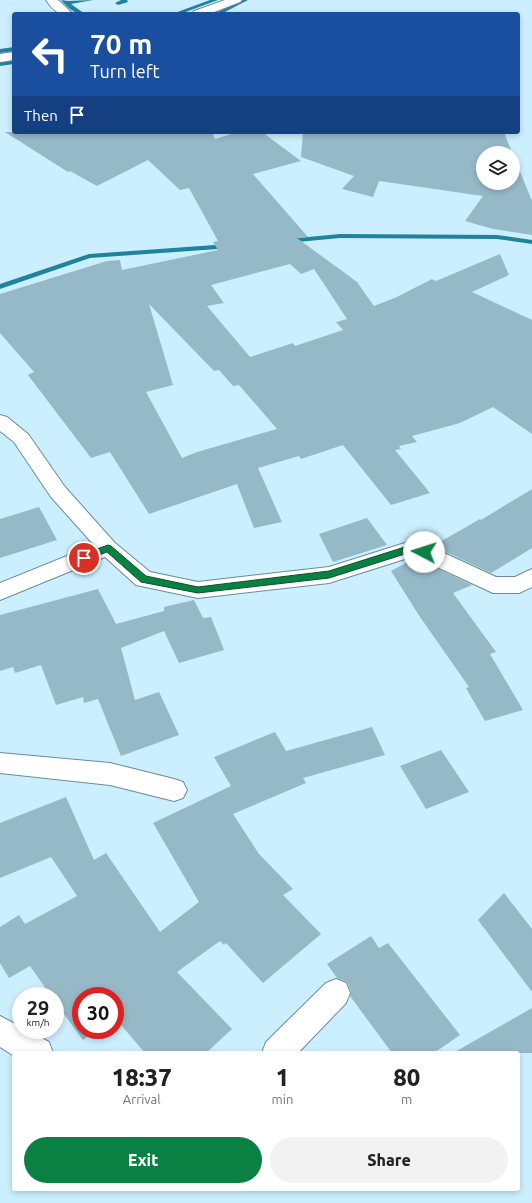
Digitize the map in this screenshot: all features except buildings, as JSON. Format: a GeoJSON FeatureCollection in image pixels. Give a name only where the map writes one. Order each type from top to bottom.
{"type":"FeatureCollection","features":[{"type":"Feature","properties":{"kind":"street"},"geometry":{"type":"LineString","coordinates":[[52,0],[65,12]]}},
{"type":"Feature","properties":{"kind":"street"},"geometry":{"type":"LineString","coordinates":[[203,12],[236,0]]}},
{"type":"Feature","properties":{"kind":"street"},"geometry":{"type":"LineString","coordinates":[[0,58],[12,56]]}},
{"type":"Feature","properties":{"kind":"street"},"geometry":{"type":"LineString","coordinates":[[0,421],[21,438],[58,492],[108,548],[144,579],[198,590],[329,575],[408,550],[424,552],[493,586],[519,585],[532,577]]}},
{"type":"Feature","properties":{"kind":"street"},"geometry":{"type":"LineString","coordinates":[[0,592],[108,548]]}},
{"type":"Feature","properties":{"kind":"street"},"geometry":{"type":"LineString","coordinates":[[0,763],[110,774],[174,790]]}},
{"type":"Feature","properties":{"kind":"street"},"geometry":{"type":"LineString","coordinates":[[279,1051],[336,993]]}},
{"type":"Feature","properties":{"kind":"street"},"geometry":{"type":"LineString","coordinates":[[0,1031],[35,1051]]}},
{"type":"Feature","properties":{"kind":"waterway"},"geometry":{"type":"LineString","coordinates":[[64,0],[67,3]]}},
{"type":"Feature","properties":{"kind":"waterway"},"geometry":{"type":"LineString","coordinates":[[67,3],[90,0]]}},
{"type":"Feature","properties":{"kind":"waterway"},"geometry":{"type":"LineString","coordinates":[[118,3],[125,2],[124,0]]}},
{"type":"Feature","properties":{"kind":"waterway"},"geometry":{"type":"LineString","coordinates":[[181,12],[215,0]]}},
{"type":"Feature","properties":{"kind":"waterway"},"geometry":{"type":"LineString","coordinates":[[221,12],[245,0]]}},
{"type":"Feature","properties":{"kind":"waterway"},"geometry":{"type":"LineString","coordinates":[[67,3],[78,12]]}},
{"type":"Feature","properties":{"kind":"waterway"},"geometry":{"type":"LineString","coordinates":[[0,51],[12,49]]}},
{"type":"Feature","properties":{"kind":"waterway"},"geometry":{"type":"LineString","coordinates":[[0,64],[12,62]]}},
{"type":"Feature","properties":{"kind":"waterway"},"geometry":{"type":"LineString","coordinates":[[287,241],[340,236],[497,237],[532,242]]}},
{"type":"Feature","properties":{"kind":"waterway"},"geometry":{"type":"LineString","coordinates":[[0,287],[89,256],[229,246]]}},
{"type":"Feature","properties":{"kind":"route"},"geometry":{"type":"LineString","coordinates":[[84,558],[108,548],[144,579],[198,590],[329,575],[408,550],[424,552]]}}]}
